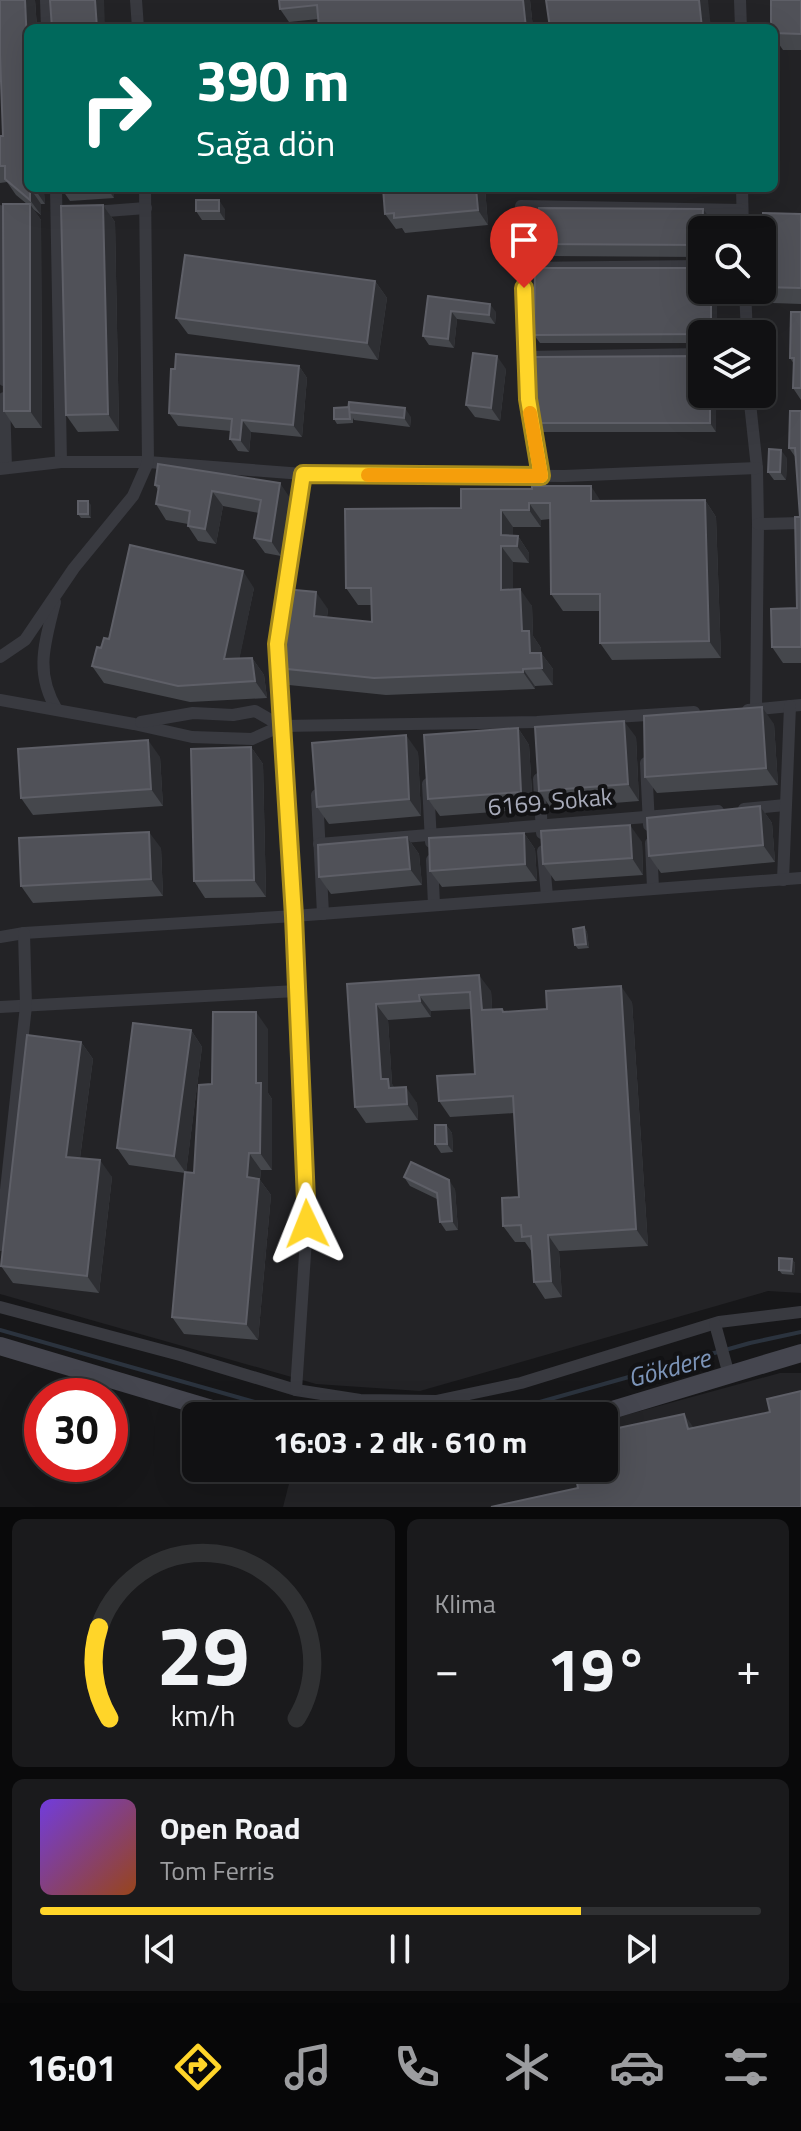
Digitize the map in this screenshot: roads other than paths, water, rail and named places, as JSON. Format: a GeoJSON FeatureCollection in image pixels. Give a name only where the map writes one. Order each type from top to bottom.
{"type":"FeatureCollection","features":[{"type":"Feature","properties":{"kind":"main road"},"geometry":{"type":"LineString","coordinates":[[0,1346],[188,1402]]}},
{"type":"Feature","properties":{"kind":"main road"},"geometry":{"type":"LineString","coordinates":[[618,1408],[801,1353]]}},
{"type":"Feature","properties":{"kind":"street"},"geometry":{"type":"LineString","coordinates":[[46,0],[47,24]]}},
{"type":"Feature","properties":{"kind":"street"},"geometry":{"type":"LineString","coordinates":[[136,0],[138,24]]}},
{"type":"Feature","properties":{"kind":"street"},"geometry":{"type":"LineString","coordinates":[[740,0],[741,24]]}},
{"type":"Feature","properties":{"kind":"street"},"geometry":{"type":"LineString","coordinates":[[56,192],[61,462]]}},
{"type":"Feature","properties":{"kind":"street"},"geometry":{"type":"LineString","coordinates":[[0,657],[25,640],[58,591],[133,496],[148,462],[145,192]]}},
{"type":"Feature","properties":{"kind":"street"},"geometry":{"type":"LineString","coordinates":[[742,192],[742,216]]}},
{"type":"Feature","properties":{"kind":"street"},"geometry":{"type":"LineString","coordinates":[[541,476],[528,399],[521,206],[742,210]]}},
{"type":"Feature","properties":{"kind":"street"},"geometry":{"type":"LineString","coordinates":[[58,214],[146,208]]}},
{"type":"Feature","properties":{"kind":"street"},"geometry":{"type":"LineString","coordinates":[[0,211],[3,468],[61,462],[148,462],[303,474],[541,476],[757,468]]}},
{"type":"Feature","properties":{"kind":"street"},"geometry":{"type":"LineString","coordinates":[[523,268],[688,266]]}},
{"type":"Feature","properties":{"kind":"street"},"geometry":{"type":"LineString","coordinates":[[526,357],[688,354]]}},
{"type":"Feature","properties":{"kind":"street"},"geometry":{"type":"LineString","coordinates":[[751,408],[757,468],[756,710]]}},
{"type":"Feature","properties":{"kind":"street"},"geometry":{"type":"LineString","coordinates":[[296,1390],[307,1224],[294,916],[277,644],[303,474]]}},
{"type":"Feature","properties":{"kind":"street"},"geometry":{"type":"LineString","coordinates":[[758,524],[801,523]]}},
{"type":"Feature","properties":{"kind":"street"},"geometry":{"type":"LineString","coordinates":[[57,710],[46,692],[42,653],[58,591]]}},
{"type":"Feature","properties":{"kind":"street"},"geometry":{"type":"LineString","coordinates":[[0,700],[192,737],[252,739],[281,726],[537,722],[714,712]]}},
{"type":"Feature","properties":{"kind":"street"},"geometry":{"type":"LineString","coordinates":[[728,711],[795,706],[785,805],[783,880]]}},
{"type":"Feature","properties":{"kind":"street"},"geometry":{"type":"LineString","coordinates":[[134,724],[193,713],[233,715],[255,711],[281,726]]}},
{"type":"Feature","properties":{"kind":"street"},"geometry":{"type":"LineString","coordinates":[[644,715],[645,729]]}},
{"type":"Feature","properties":{"kind":"street"},"geometry":{"type":"LineString","coordinates":[[537,722],[537,736]]}},
{"type":"Feature","properties":{"kind":"street"},"geometry":{"type":"LineString","coordinates":[[426,725],[427,740]]}},
{"type":"Feature","properties":{"kind":"street"},"geometry":{"type":"LineString","coordinates":[[645,744],[653,888]]}},
{"type":"Feature","properties":{"kind":"street"},"geometry":{"type":"LineString","coordinates":[[539,766],[547,896]]}},
{"type":"Feature","properties":{"kind":"street"},"geometry":{"type":"LineString","coordinates":[[428,772],[434,905]]}},
{"type":"Feature","properties":{"kind":"street"},"geometry":{"type":"LineString","coordinates":[[317,777],[323,914]]}},
{"type":"Feature","properties":{"kind":"street","name":"6169. Sokak"},"geometry":{"type":"LineString","coordinates":[[319,844],[785,805]]}},
{"type":"Feature","properties":{"kind":"street"},"geometry":{"type":"LineString","coordinates":[[0,937],[801,878]]}},
{"type":"Feature","properties":{"kind":"street"},"geometry":{"type":"LineString","coordinates":[[0,1245],[26,1006],[24,933]]}},
{"type":"Feature","properties":{"kind":"street"},"geometry":{"type":"LineString","coordinates":[[0,1007],[297,991]]}},
{"type":"Feature","properties":{"kind":"street"},"geometry":{"type":"LineString","coordinates":[[0,1307],[296,1390],[360,1400],[436,1401],[521,1383],[715,1324],[801,1312]]}},
{"type":"Feature","properties":{"kind":"street"},"geometry":{"type":"LineString","coordinates":[[715,1324],[729,1375]]}},
{"type":"Feature","properties":{"kind":"waterway","name":"Gökdere"},"geometry":{"type":"LineString","coordinates":[[0,1330],[255,1402]]}},
{"type":"Feature","properties":{"kind":"waterway","name":"Gökdere"},"geometry":{"type":"LineString","coordinates":[[540,1402],[750,1343],[801,1332]]}}]}
